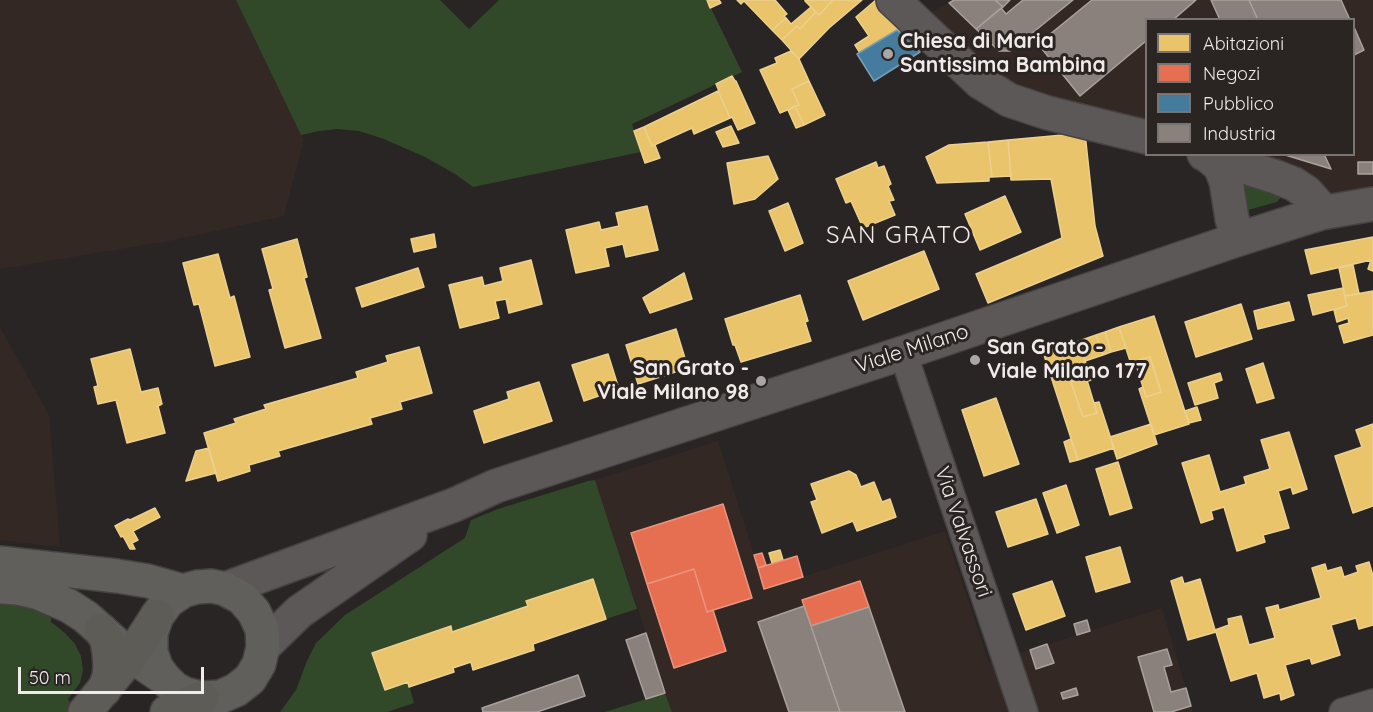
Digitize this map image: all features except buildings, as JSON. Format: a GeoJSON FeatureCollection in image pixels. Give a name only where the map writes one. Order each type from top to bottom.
{"type":"FeatureCollection","features":[{"type":"Feature","properties":{"kind":"main road"},"geometry":{"type":"LineString","coordinates":[[0,563],[117,576],[148,581],[183,591]]}},
{"type":"Feature","properties":{"kind":"main road"},"geometry":{"type":"LineString","coordinates":[[94,701],[131,656],[157,616],[168,601],[183,591],[197,587],[212,586],[225,589],[242,598],[254,612],[262,628],[263,647],[259,664],[250,679],[236,690],[220,697],[202,698],[186,694],[174,688],[156,667],[151,652],[151,633],[157,616]]}},
{"type":"Feature","properties":{"kind":"main road"},"geometry":{"type":"LineString","coordinates":[[0,587],[39,593],[69,606],[86,617],[131,656],[164,678]]}},
{"type":"Feature","properties":{"kind":"main road"},"geometry":{"type":"LineString","coordinates":[[94,701],[109,677],[110,653],[101,630]]}},
{"type":"Feature","properties":{"kind":"main road"},"geometry":{"type":"LineString","coordinates":[[167,712],[202,698]]}},
{"type":"Feature","properties":{"kind":"street"},"geometry":{"type":"LineString","coordinates":[[893,0],[980,82],[1009,100],[1048,113],[1145,138]]}},
{"type":"Feature","properties":{"kind":"street"},"geometry":{"type":"LineString","coordinates":[[1207,156],[1220,166],[1226,181],[1232,219],[1239,239]]}},
{"type":"Feature","properties":{"kind":"street"},"geometry":{"type":"LineString","coordinates":[[1209,156],[1294,184],[1306,192],[1317,204],[1321,213]]}},
{"type":"Feature","properties":{"kind":"street","name":"Viale Milano"},"geometry":{"type":"LineString","coordinates":[[454,505],[496,486],[903,353],[1239,239],[1321,213],[1373,204]]}},
{"type":"Feature","properties":{"kind":"street","name":"Via Valvassori"},"geometry":{"type":"LineString","coordinates":[[903,353],[1024,712]]}},
{"type":"Feature","properties":{"kind":"street"},"geometry":{"type":"LineString","coordinates":[[225,589],[454,505]]}},
{"type":"Feature","properties":{"kind":"street"},"geometry":{"type":"LineString","coordinates":[[263,647],[299,612],[454,505]]}},
{"type":"Feature","properties":{"kind":"street"},"geometry":{"type":"LineString","coordinates":[[1343,712],[1373,703]]}},
{"type":"Feature","properties":{"kind":"shaded area"},"geometry":{"type":"Polygon","coordinates":[[[0,0],[236,0],[304,140],[284,216],[174,240],[0,269],[0,0]]]}},
{"type":"Feature","properties":{"kind":"shaded area"},"geometry":{"type":"Polygon","coordinates":[[[954,0],[1373,0],[1373,202],[1322,208],[1220,156],[1355,156],[1355,18],[1145,18],[1145,134],[1049,110],[918,19],[954,0]]]}},
{"type":"Feature","properties":{"kind":"shaded area"},"geometry":{"type":"Polygon","coordinates":[[[0,327],[49,415],[60,547],[0,540],[0,327]]]}},
{"type":"Feature","properties":{"kind":"shaded area"},"geometry":{"type":"Polygon","coordinates":[[[718,441],[765,589],[945,531],[989,663],[1162,608],[1193,712],[672,712],[595,480],[718,441]]]}},
{"type":"Feature","properties":{"kind":"green space"},"geometry":{"type":"Polygon","coordinates":[[[236,0],[440,0],[469,29],[499,0],[707,0],[742,72],[632,124],[641,152],[473,187],[425,157],[359,131],[337,129],[301,135],[236,0]]]}},
{"type":"Feature","properties":{"kind":"green space"},"geometry":{"type":"Polygon","coordinates":[[[1239,181],[1281,192],[1281,197],[1277,202],[1248,210],[1244,208],[1239,181]]]}},
{"type":"Feature","properties":{"kind":"green space"},"geometry":{"type":"Polygon","coordinates":[[[595,480],[637,609],[606,619],[593,579],[527,601],[528,606],[452,632],[450,626],[373,652],[385,690],[408,682],[414,703],[387,712],[280,712],[296,690],[316,643],[345,615],[465,538],[471,520],[498,509],[595,480]]]}},
{"type":"Feature","properties":{"kind":"green space"},"geometry":{"type":"Polygon","coordinates":[[[0,602],[51,614],[51,622],[75,644],[81,656],[83,670],[80,683],[68,699],[73,708],[69,712],[0,712],[0,602]]]}},
{"type":"Feature","properties":{"kind":"green space"},"geometry":{"type":"Polygon","coordinates":[[[665,693],[672,712],[605,712],[665,693]]]}},
{"type":"Feature","properties":{"kind":"place","name":"Chiesa di Maria Santissima Bambina"},"geometry":{"type":"Point","coordinates":[888,54]}},
{"type":"Feature","properties":{"kind":"place","name":"San Grato - Viale Milano 177"},"geometry":{"type":"Point","coordinates":[975,360]}},
{"type":"Feature","properties":{"kind":"place","name":"San Grato - Viale Milano 98"},"geometry":{"type":"Point","coordinates":[761,381]}},
{"type":"Feature","properties":{"kind":"district","name":"SAN GRATO"},"geometry":{"type":"Point","coordinates":[899,236]}}]}
